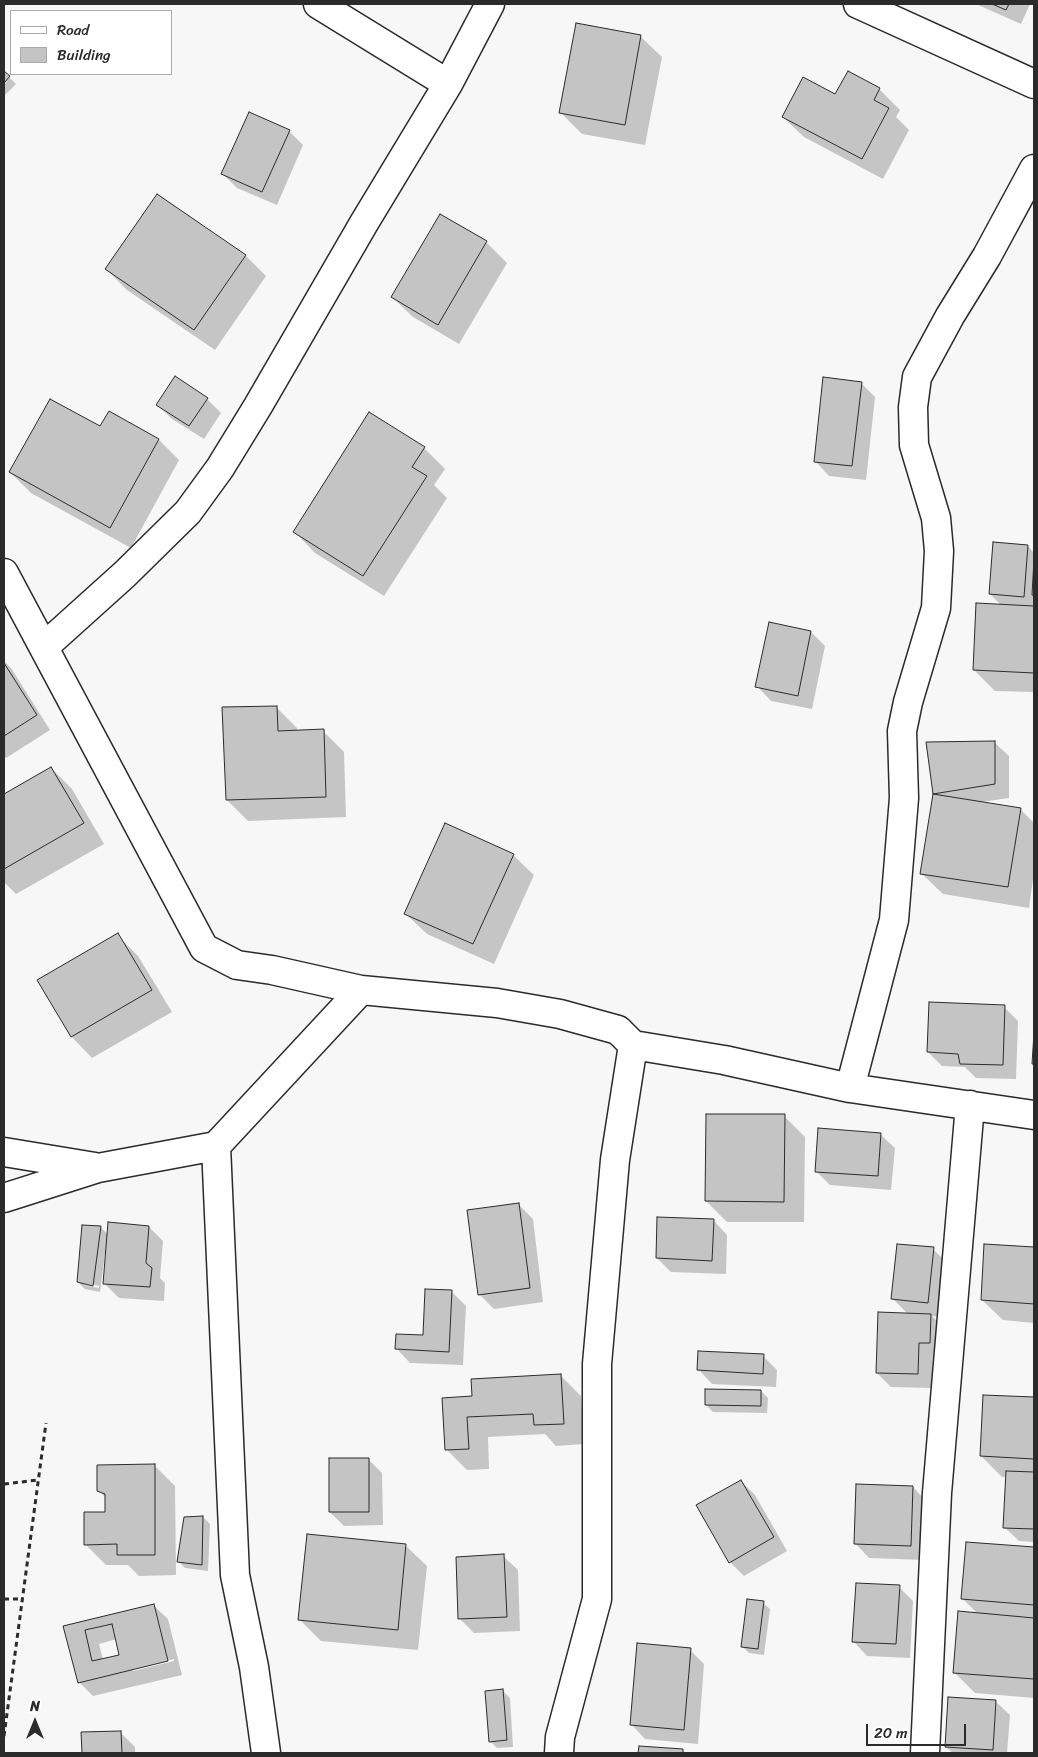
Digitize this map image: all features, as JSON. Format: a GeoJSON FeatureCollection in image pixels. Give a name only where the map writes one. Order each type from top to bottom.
{"type":"FeatureCollection","features":[{"type":"Feature","properties":{"kind":"street"},"geometry":{"type":"LineString","coordinates":[[318,4],[448,84]]}},
{"type":"Feature","properties":{"kind":"street"},"geometry":{"type":"LineString","coordinates":[[44,648],[125,574],[188,512],[220,468],[448,84],[490,4]]}},
{"type":"Feature","properties":{"kind":"street"},"geometry":{"type":"LineString","coordinates":[[858,4],[1034,84]]}},
{"type":"Feature","properties":{"kind":"street"},"geometry":{"type":"LineString","coordinates":[[850,1088],[894,920],[904,798],[902,731],[908,702],[936,608],[939,551],[936,518],[914,445],[913,407],[917,377],[950,316],[987,256],[1034,169]]}},
{"type":"Feature","properties":{"kind":"street"},"geometry":{"type":"LineString","coordinates":[[4,573],[204,948],[237,966],[272,970],[362,990],[497,1003],[560,1014],[618,1030],[633,1045],[724,1060],[850,1088],[1034,1115]]}},
{"type":"Feature","properties":{"kind":"street"},"geometry":{"type":"LineString","coordinates":[[4,1198],[98,1168],[216,1146],[362,990]]}},
{"type":"Feature","properties":{"kind":"street"},"geometry":{"type":"LineString","coordinates":[[559,1753],[560,1737],[596,1599],[596,1364],[615,1160],[633,1045]]}},
{"type":"Feature","properties":{"kind":"street"},"geometry":{"type":"LineString","coordinates":[[924,1753],[937,1493],[970,1105]]}},
{"type":"Feature","properties":{"kind":"street"},"geometry":{"type":"LineString","coordinates":[[216,1146],[236,1575],[254,1667],[266,1753]]}},
{"type":"Feature","properties":{"kind":"street"},"geometry":{"type":"LineString","coordinates":[[4,1152],[98,1168]]}},
{"type":"Feature","properties":{"kind":"path"},"geometry":{"type":"LineString","coordinates":[[4,1736],[46,1423]]}},
{"type":"Feature","properties":{"kind":"path"},"geometry":{"type":"LineString","coordinates":[[4,1484],[38,1480]]}},
{"type":"Feature","properties":{"kind":"path"},"geometry":{"type":"LineString","coordinates":[[4,1598],[21,1599]]}},
{"type":"Feature","properties":{"kind":"building"},"geometry":{"type":"Polygon","coordinates":[[[992,4],[1009,4],[1006,10],[992,4]]]}},
{"type":"Feature","properties":{"kind":"building"},"geometry":{"type":"Polygon","coordinates":[[[576,23],[641,35],[625,125],[559,113],[576,23]]]}},
{"type":"Feature","properties":{"kind":"building"},"geometry":{"type":"Polygon","coordinates":[[[4,71],[10,76],[4,83],[4,71]]]}},
{"type":"Feature","properties":{"kind":"building"},"geometry":{"type":"Polygon","coordinates":[[[848,71],[880,88],[874,100],[889,108],[862,159],[782,117],[803,77],[835,94],[848,71]]]}},
{"type":"Feature","properties":{"kind":"building"},"geometry":{"type":"Polygon","coordinates":[[[249,112],[290,130],[262,192],[221,174],[249,112]]]}},
{"type":"Feature","properties":{"kind":"building"},"geometry":{"type":"Polygon","coordinates":[[[157,194],[246,255],[194,330],[105,269],[157,194]]]}},
{"type":"Feature","properties":{"kind":"building"},"geometry":{"type":"Polygon","coordinates":[[[440,214],[487,241],[438,325],[391,297],[440,214]]]}},
{"type":"Feature","properties":{"kind":"building"},"geometry":{"type":"Polygon","coordinates":[[[175,376],[208,398],[189,426],[156,405],[175,376]]]}},
{"type":"Feature","properties":{"kind":"building"},"geometry":{"type":"Polygon","coordinates":[[[823,377],[862,382],[852,466],[814,462],[823,377]]]}},
{"type":"Feature","properties":{"kind":"building"},"geometry":{"type":"Polygon","coordinates":[[[50,399],[100,426],[109,411],[159,439],[110,528],[9,472],[50,399]]]}},
{"type":"Feature","properties":{"kind":"building"},"geometry":{"type":"Polygon","coordinates":[[[369,412],[425,447],[412,467],[427,476],[363,576],[293,532],[369,412]]]}},
{"type":"Feature","properties":{"kind":"building"},"geometry":{"type":"Polygon","coordinates":[[[993,542],[1028,545],[1024,597],[989,594],[993,542]]]}},
{"type":"Feature","properties":{"kind":"building"},"geometry":{"type":"Polygon","coordinates":[[[1034,559],[1034,596],[1032,595],[1034,559]]]}},
{"type":"Feature","properties":{"kind":"building"},"geometry":{"type":"Polygon","coordinates":[[[976,603],[1034,606],[1034,673],[973,670],[976,603]]]}},
{"type":"Feature","properties":{"kind":"building"},"geometry":{"type":"Polygon","coordinates":[[[769,622],[811,631],[798,696],[755,687],[769,622]]]}},
{"type":"Feature","properties":{"kind":"building"},"geometry":{"type":"Polygon","coordinates":[[[4,663],[37,715],[4,736],[4,663]]]}},
{"type":"Feature","properties":{"kind":"building"},"geometry":{"type":"Polygon","coordinates":[[[277,706],[278,731],[324,729],[326,797],[226,800],[222,707],[277,706]]]}},
{"type":"Feature","properties":{"kind":"building"},"geometry":{"type":"Polygon","coordinates":[[[995,741],[995,784],[933,794],[926,742],[995,741]]]}},
{"type":"Feature","properties":{"kind":"building"},"geometry":{"type":"Polygon","coordinates":[[[51,767],[84,823],[4,869],[4,794],[51,767]]]}},
{"type":"Feature","properties":{"kind":"building"},"geometry":{"type":"Polygon","coordinates":[[[933,794],[1021,808],[1008,887],[920,874],[933,794]]]}},
{"type":"Feature","properties":{"kind":"building"},"geometry":{"type":"Polygon","coordinates":[[[445,823],[514,854],[473,944],[404,914],[445,823]]]}},
{"type":"Feature","properties":{"kind":"building"},"geometry":{"type":"Polygon","coordinates":[[[118,933],[152,990],[71,1037],[37,980],[118,933]]]}},
{"type":"Feature","properties":{"kind":"building"},"geometry":{"type":"Polygon","coordinates":[[[929,1002],[1005,1005],[1003,1065],[960,1064],[958,1054],[927,1052],[929,1002]]]}},
{"type":"Feature","properties":{"kind":"building"},"geometry":{"type":"Polygon","coordinates":[[[1034,1033],[1034,1064],[1032,1064],[1034,1033]]]}},
{"type":"Feature","properties":{"kind":"building"},"geometry":{"type":"Polygon","coordinates":[[[706,1114],[785,1114],[784,1202],[705,1201],[706,1114]]]}},
{"type":"Feature","properties":{"kind":"building"},"geometry":{"type":"Polygon","coordinates":[[[818,1128],[881,1133],[878,1176],[815,1172],[818,1128]]]}},
{"type":"Feature","properties":{"kind":"building"},"geometry":{"type":"Polygon","coordinates":[[[519,1203],[530,1288],[478,1295],[467,1210],[519,1203]]]}},
{"type":"Feature","properties":{"kind":"building"},"geometry":{"type":"Polygon","coordinates":[[[657,1217],[714,1219],[712,1261],[656,1258],[657,1217]]]}},
{"type":"Feature","properties":{"kind":"building"},"geometry":{"type":"Polygon","coordinates":[[[108,1222],[149,1226],[146,1263],[152,1268],[150,1287],[103,1284],[108,1222]]]}},
{"type":"Feature","properties":{"kind":"building"},"geometry":{"type":"Polygon","coordinates":[[[82,1225],[101,1226],[93,1286],[77,1282],[82,1225]]]}},
{"type":"Feature","properties":{"kind":"building"},"geometry":{"type":"Polygon","coordinates":[[[897,1244],[934,1247],[928,1303],[891,1299],[897,1244]]]}},
{"type":"Feature","properties":{"kind":"building"},"geometry":{"type":"Polygon","coordinates":[[[984,1244],[1034,1247],[1034,1304],[981,1300],[984,1244]]]}},
{"type":"Feature","properties":{"kind":"building"},"geometry":{"type":"Polygon","coordinates":[[[425,1289],[452,1290],[449,1352],[395,1349],[396,1334],[423,1335],[425,1289]]]}},
{"type":"Feature","properties":{"kind":"building"},"geometry":{"type":"Polygon","coordinates":[[[878,1312],[931,1314],[930,1343],[919,1343],[918,1374],[876,1373],[878,1312]]]}},
{"type":"Feature","properties":{"kind":"building"},"geometry":{"type":"Polygon","coordinates":[[[698,1351],[764,1354],[763,1374],[697,1370],[698,1351]]]}},
{"type":"Feature","properties":{"kind":"building"},"geometry":{"type":"Polygon","coordinates":[[[561,1374],[564,1424],[534,1425],[533,1414],[467,1417],[469,1449],[445,1450],[442,1398],[472,1396],[471,1379],[561,1374]]]}},
{"type":"Feature","properties":{"kind":"building"},"geometry":{"type":"Polygon","coordinates":[[[705,1389],[761,1390],[761,1406],[705,1405],[705,1389]]]}},
{"type":"Feature","properties":{"kind":"building"},"geometry":{"type":"Polygon","coordinates":[[[983,1395],[1034,1397],[1034,1459],[980,1456],[983,1395]]]}},
{"type":"Feature","properties":{"kind":"building"},"geometry":{"type":"Polygon","coordinates":[[[329,1458],[369,1458],[369,1512],[329,1512],[329,1458]]]}},
{"type":"Feature","properties":{"kind":"building"},"geometry":{"type":"Polygon","coordinates":[[[155,1464],[155,1555],[117,1555],[117,1544],[84,1545],[84,1512],[105,1512],[105,1494],[97,1491],[97,1465],[155,1464]]]}},
{"type":"Feature","properties":{"kind":"building"},"geometry":{"type":"Polygon","coordinates":[[[1006,1471],[1034,1472],[1034,1529],[1003,1528],[1006,1471]]]}},
{"type":"Feature","properties":{"kind":"building"},"geometry":{"type":"Polygon","coordinates":[[[741,1480],[774,1537],[729,1563],[696,1505],[741,1480]]]}},
{"type":"Feature","properties":{"kind":"building"},"geometry":{"type":"Polygon","coordinates":[[[856,1484],[913,1486],[911,1546],[854,1544],[856,1484]]]}},
{"type":"Feature","properties":{"kind":"building"},"geometry":{"type":"Polygon","coordinates":[[[203,1516],[202,1565],[177,1562],[184,1517],[203,1516]]]}},
{"type":"Feature","properties":{"kind":"building"},"geometry":{"type":"Polygon","coordinates":[[[307,1534],[406,1544],[398,1630],[298,1620],[307,1534]]]}},
{"type":"Feature","properties":{"kind":"building"},"geometry":{"type":"Polygon","coordinates":[[[966,1542],[1034,1547],[1034,1605],[961,1599],[966,1542]]]}},
{"type":"Feature","properties":{"kind":"building"},"geometry":{"type":"Polygon","coordinates":[[[504,1554],[507,1617],[458,1619],[456,1557],[504,1554]]]}},
{"type":"Feature","properties":{"kind":"building"},"geometry":{"type":"Polygon","coordinates":[[[856,1583],[900,1585],[896,1644],[852,1642],[856,1583]]]}},
{"type":"Feature","properties":{"kind":"building"},"geometry":{"type":"Polygon","coordinates":[[[747,1599],[764,1601],[758,1649],[741,1647],[747,1599]]]}},
{"type":"Feature","properties":{"kind":"building"},"geometry":{"type":"Polygon","coordinates":[[[154,1604],[168,1661],[78,1683],[63,1626],[154,1604]],[[112,1624],[85,1630],[92,1661],[119,1655],[112,1624]]]}},
{"type":"Feature","properties":{"kind":"building"},"geometry":{"type":"Polygon","coordinates":[[[958,1611],[1034,1618],[1034,1679],[953,1673],[958,1611]]]}},
{"type":"Feature","properties":{"kind":"building"},"geometry":{"type":"Polygon","coordinates":[[[637,1643],[691,1648],[684,1730],[630,1725],[637,1643]]]}},
{"type":"Feature","properties":{"kind":"building"},"geometry":{"type":"Polygon","coordinates":[[[503,1689],[507,1740],[489,1742],[485,1691],[503,1689]]]}},
{"type":"Feature","properties":{"kind":"building"},"geometry":{"type":"Polygon","coordinates":[[[948,1697],[996,1700],[993,1750],[945,1747],[948,1697]]]}},
{"type":"Feature","properties":{"kind":"building"},"geometry":{"type":"Polygon","coordinates":[[[121,1731],[122,1753],[82,1753],[81,1732],[121,1731]]]}},
{"type":"Feature","properties":{"kind":"building"},"geometry":{"type":"Polygon","coordinates":[[[639,1746],[683,1749],[683,1753],[638,1753],[639,1746]]]}}]}
